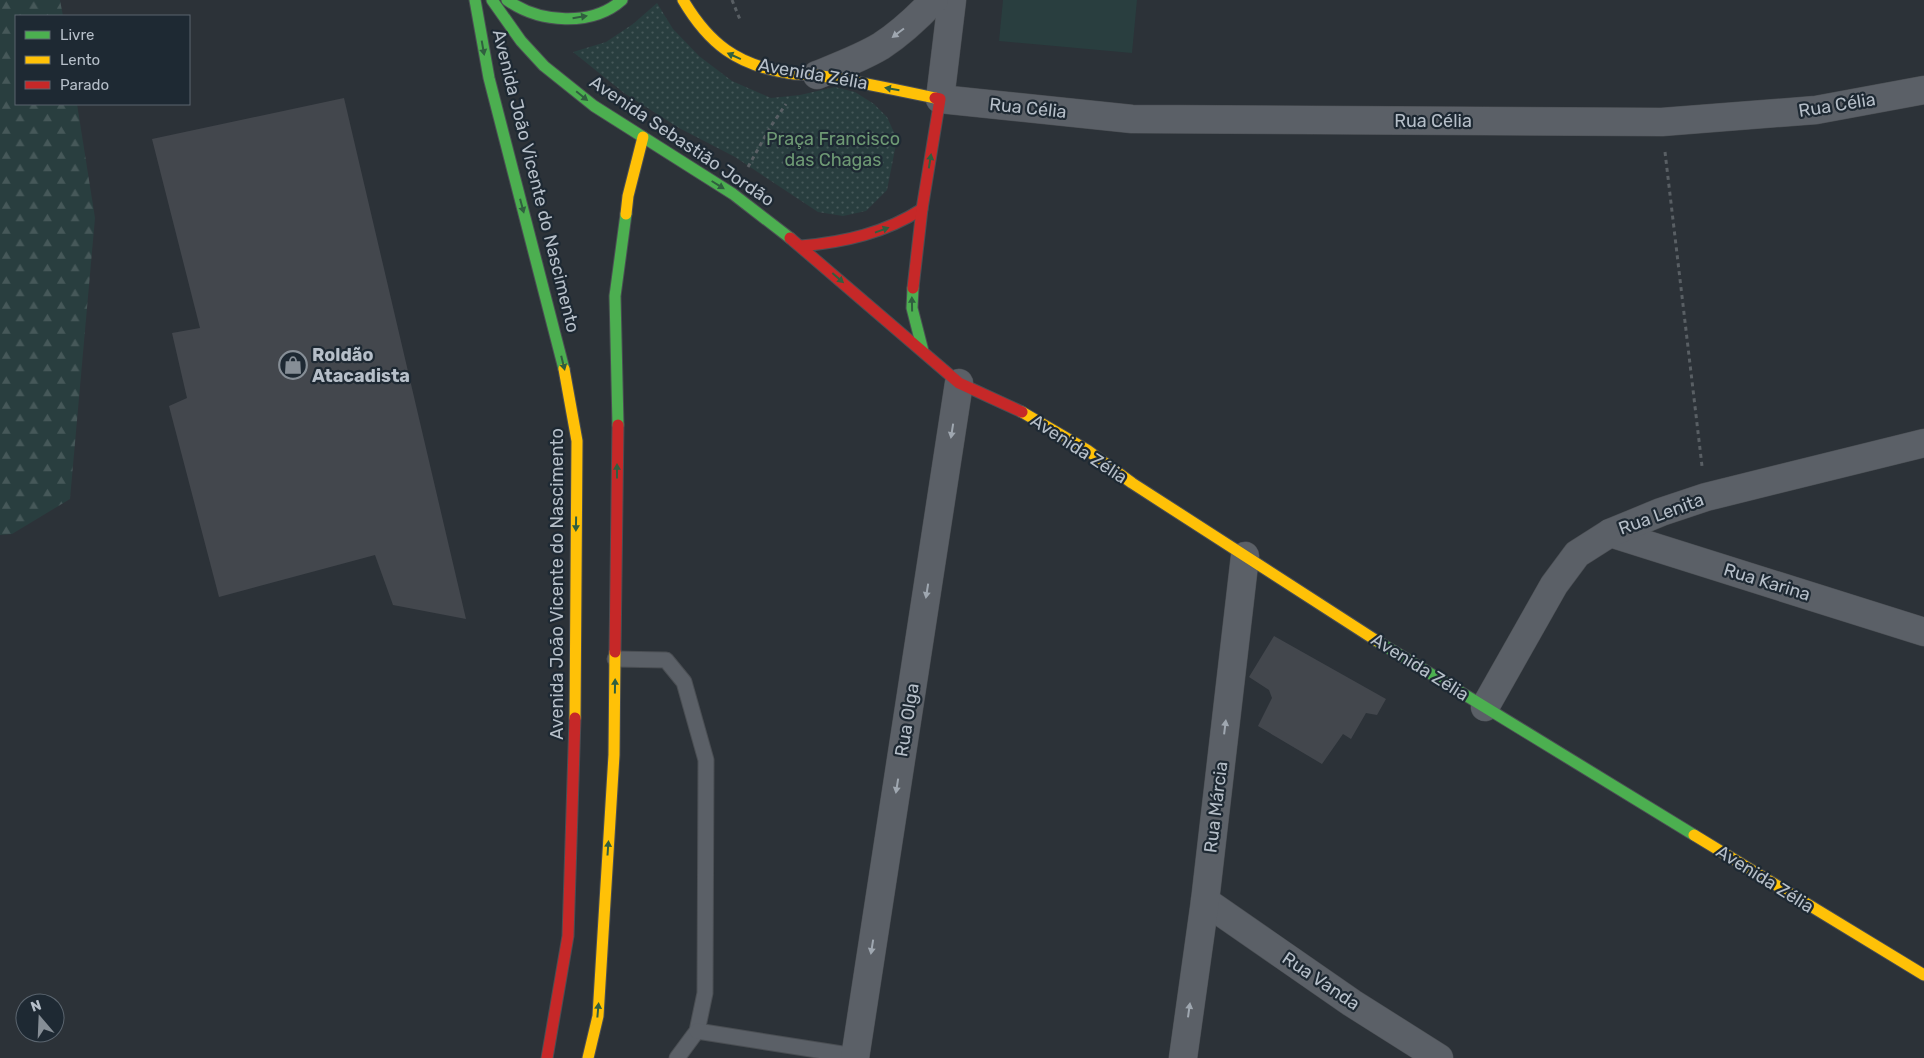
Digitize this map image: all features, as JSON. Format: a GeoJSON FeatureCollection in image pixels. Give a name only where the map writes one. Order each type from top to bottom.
{"type":"FeatureCollection","features":[{"type":"Feature","properties":{"kind":"main road","name":"Avenida João Vicente do Nascimento"},"geometry":{"type":"LineString","coordinates":[[475,0],[489,78],[568,385],[577,441],[575,733],[568,936],[547,1058]]}},
{"type":"Feature","properties":{"kind":"main road","name":"Avenida Sebastião Jordão"},"geometry":{"type":"LineString","coordinates":[[492,0],[521,41],[544,66],[594,106],[733,194],[773,223],[800,246]]}},
{"type":"Feature","properties":{"kind":"main road"},"geometry":{"type":"LineString","coordinates":[[507,0],[533,15],[577,19],[612,9],[622,0]]}},
{"type":"Feature","properties":{"kind":"main road","name":"Avenida Zélia"},"geometry":{"type":"LineString","coordinates":[[683,0],[695,22],[723,51],[762,68],[789,74],[817,75],[940,99]]}},
{"type":"Feature","properties":{"kind":"main road"},"geometry":{"type":"LineString","coordinates":[[922,351],[912,308],[913,277],[940,99]]}},
{"type":"Feature","properties":{"kind":"main road"},"geometry":{"type":"LineString","coordinates":[[588,1058],[598,1016],[614,756],[618,394],[615,296],[628,196],[643,137]]}},
{"type":"Feature","properties":{"kind":"main road"},"geometry":{"type":"LineString","coordinates":[[800,246],[832,244],[859,238],[906,220],[922,209]]}},
{"type":"Feature","properties":{"kind":"main road","name":"Avenida Zélia"},"geometry":{"type":"LineString","coordinates":[[800,246],[960,383],[1030,416],[1087,450],[1132,483],[1342,619],[1898,960],[1924,974]]}},
{"type":"Feature","properties":{"kind":"street"},"geometry":{"type":"LineString","coordinates":[[817,75],[881,46],[918,17],[934,0]]}},
{"type":"Feature","properties":{"kind":"street"},"geometry":{"type":"LineString","coordinates":[[940,99],[952,0]]}},
{"type":"Feature","properties":{"kind":"street","name":"Rua Célia"},"geometry":{"type":"LineString","coordinates":[[940,99],[1132,119],[1662,122],[1816,110],[1924,90]]}},
{"type":"Feature","properties":{"kind":"street","name":"Rua Olga"},"geometry":{"type":"LineString","coordinates":[[855,1057],[960,383]]}},
{"type":"Feature","properties":{"kind":"street","name":"Rua Lenita"},"geometry":{"type":"LineString","coordinates":[[1485,707],[1554,585],[1577,554],[1610,533],[1661,512],[1706,498],[1924,443]]}},
{"type":"Feature","properties":{"kind":"street","name":"Rua Karina"},"geometry":{"type":"LineString","coordinates":[[1610,533],[1924,632]]}},
{"type":"Feature","properties":{"kind":"street","name":"Rua Márcia"},"geometry":{"type":"LineString","coordinates":[[1183,1058],[1205,901],[1246,556]]}},
{"type":"Feature","properties":{"kind":"street","name":"Rua Vanda"},"geometry":{"type":"LineString","coordinates":[[1205,901],[1352,1003],[1439,1058]]}},
{"type":"Feature","properties":{"kind":"lane"},"geometry":{"type":"LineString","coordinates":[[615,659],[666,660],[684,682],[706,760],[705,993],[697,1031],[677,1058]]}},
{"type":"Feature","properties":{"kind":"lane"},"geometry":{"type":"LineString","coordinates":[[697,1031],[855,1057]]}},
{"type":"Feature","properties":{"kind":"path"},"geometry":{"type":"LineString","coordinates":[[733,194],[771,126],[791,96],[817,75]]}},
{"type":"Feature","properties":{"kind":"path"},"geometry":{"type":"LineString","coordinates":[[1662,122],[1706,498]]}},
{"type":"Feature","properties":{"kind":"green space"},"geometry":{"type":"Polygon","coordinates":[[[0,0],[60,0],[63,15],[15,15],[15,105],[77,105],[95,218],[70,499],[12,534],[0,535],[0,0]]]}},
{"type":"Feature","properties":{"kind":"green space"},"geometry":{"type":"Polygon","coordinates":[[[1003,0],[1137,0],[1132,53],[999,41],[1003,0]]]}},
{"type":"Feature","properties":{"kind":"green space","name":"Praça Francisco das Chagas"},"geometry":{"type":"Polygon","coordinates":[[[657,3],[673,29],[699,56],[732,81],[771,98],[800,95],[835,87],[855,92],[874,104],[887,117],[897,139],[887,190],[866,211],[843,216],[818,212],[735,157],[679,128],[624,93],[573,52],[606,42],[633,24],[657,3]]]}},
{"type":"Feature","properties":{"kind":"building","name":"Roldão Atacadista"},"geometry":{"type":"Polygon","coordinates":[[[344,98],[466,619],[393,605],[375,555],[219,597],[169,406],[187,398],[172,333],[200,328],[152,139],[344,98]]]}},
{"type":"Feature","properties":{"kind":"building"},"geometry":{"type":"Polygon","coordinates":[[[1274,636],[1386,699],[1377,715],[1366,713],[1351,739],[1343,734],[1322,764],[1258,726],[1272,698],[1269,690],[1249,677],[1274,636]]]}},
{"type":"Feature","properties":{"kind":"traffic: fast"},"geometry":{"type":"LineString","coordinates":[[475,0],[489,78],[564,369]]}},
{"type":"Feature","properties":{"kind":"traffic: fast"},"geometry":{"type":"LineString","coordinates":[[492,0],[521,41],[544,66],[594,106],[733,194],[790,238]]}},
{"type":"Feature","properties":{"kind":"traffic: fast"},"geometry":{"type":"LineString","coordinates":[[507,0],[520,8],[534,13],[565,19],[596,15],[610,9],[622,0]]}},
{"type":"Feature","properties":{"kind":"traffic: fast"},"geometry":{"type":"LineString","coordinates":[[618,425],[615,296],[626,214]]}},
{"type":"Feature","properties":{"kind":"traffic: fast"},"geometry":{"type":"LineString","coordinates":[[913,288],[912,308],[923,351]]}},
{"type":"Feature","properties":{"kind":"traffic: fast"},"geometry":{"type":"LineString","coordinates":[[1377,641],[1694,835]]}},
{"type":"Feature","properties":{"kind":"traffic: slow"},"geometry":{"type":"LineString","coordinates":[[683,0],[703,29],[714,40],[739,58],[754,64],[788,73],[836,78],[935,98]]}},
{"type":"Feature","properties":{"kind":"traffic: slow"},"geometry":{"type":"LineString","coordinates":[[626,214],[628,196],[643,137]]}},
{"type":"Feature","properties":{"kind":"traffic: slow"},"geometry":{"type":"LineString","coordinates":[[564,369],[577,441],[575,718]]}},
{"type":"Feature","properties":{"kind":"traffic: slow"},"geometry":{"type":"LineString","coordinates":[[1022,412],[1087,450],[1132,483],[1377,641]]}},
{"type":"Feature","properties":{"kind":"traffic: slow"},"geometry":{"type":"LineString","coordinates":[[588,1058],[598,1016],[614,755],[615,652]]}},
{"type":"Feature","properties":{"kind":"traffic: slow"},"geometry":{"type":"LineString","coordinates":[[1694,835],[1924,975]]}},
{"type":"Feature","properties":{"kind":"traffic: jam"},"geometry":{"type":"LineString","coordinates":[[913,288],[922,209],[940,99],[935,98]]}},
{"type":"Feature","properties":{"kind":"traffic: jam"},"geometry":{"type":"LineString","coordinates":[[801,246],[833,242],[864,235],[894,224],[922,209]]}},
{"type":"Feature","properties":{"kind":"traffic: jam"},"geometry":{"type":"LineString","coordinates":[[790,238],[959,383],[1022,412]]}},
{"type":"Feature","properties":{"kind":"traffic: jam"},"geometry":{"type":"LineString","coordinates":[[615,652],[618,425]]}},
{"type":"Feature","properties":{"kind":"traffic: jam"},"geometry":{"type":"LineString","coordinates":[[547,1058],[568,936],[575,718]]}},
{"type":"Feature","properties":{"kind":"place","name":"Roldão Atacadista"},"geometry":{"type":"Point","coordinates":[293,365]}}]}
